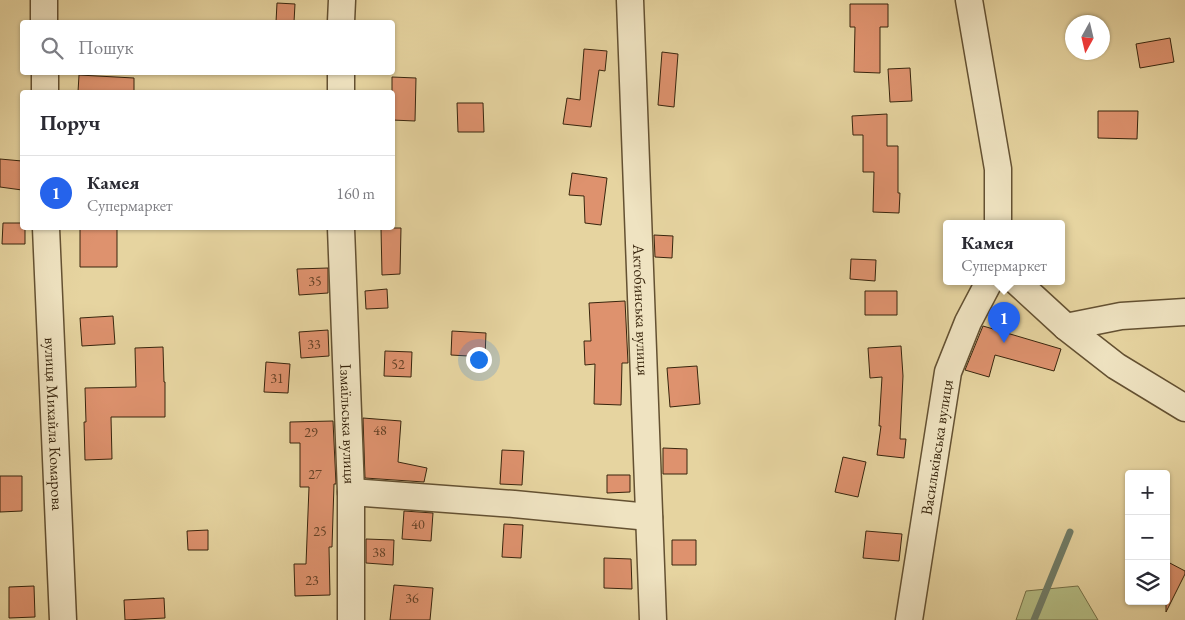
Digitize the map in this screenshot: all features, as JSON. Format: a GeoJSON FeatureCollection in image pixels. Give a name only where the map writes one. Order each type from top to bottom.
{"type":"FeatureCollection","features":[{"type":"Feature","properties":{"kind":"street"},"geometry":{"type":"LineString","coordinates":[[44,0],[44,20]]}},
{"type":"Feature","properties":{"kind":"street"},"geometry":{"type":"LineString","coordinates":[[341,20],[342,0]]}},
{"type":"Feature","properties":{"kind":"street","name":"Актобинська вулиця"},"geometry":{"type":"LineString","coordinates":[[630,0],[653,620]]}},
{"type":"Feature","properties":{"kind":"street"},"geometry":{"type":"LineString","coordinates":[[969,0],[998,169],[998,220]]}},
{"type":"Feature","properties":{"kind":"street"},"geometry":{"type":"LineString","coordinates":[[44,75],[45,90]]}},
{"type":"Feature","properties":{"kind":"street"},"geometry":{"type":"LineString","coordinates":[[341,75],[341,90]]}},
{"type":"Feature","properties":{"kind":"street","name":"вулиця Михайла Комарова"},"geometry":{"type":"LineString","coordinates":[[46,230],[63,620]]}},
{"type":"Feature","properties":{"kind":"street","name":"Ізмаїльська вулиця"},"geometry":{"type":"LineString","coordinates":[[341,230],[351,492],[351,620]]}},
{"type":"Feature","properties":{"kind":"street","name":"Васильківська вулиця"},"geometry":{"type":"LineString","coordinates":[[909,620],[948,372],[968,322],[987,285]]}},
{"type":"Feature","properties":{"kind":"street"},"geometry":{"type":"LineString","coordinates":[[1020,285],[1066,328],[1116,366],[1185,408]]}},
{"type":"Feature","properties":{"kind":"street"},"geometry":{"type":"LineString","coordinates":[[1066,328],[1121,316],[1185,312]]}},
{"type":"Feature","properties":{"kind":"street"},"geometry":{"type":"LineString","coordinates":[[351,492],[514,504],[649,517]]}},
{"type":"Feature","properties":{"kind":"green space"},"geometry":{"type":"Polygon","coordinates":[[[1078,586],[1098,620],[1016,620],[1026,591],[1078,586]]]}},
{"type":"Feature","properties":{"kind":"building"},"geometry":{"type":"Polygon","coordinates":[[[277,3],[295,4],[294,20],[276,20],[277,3]]]}},
{"type":"Feature","properties":{"kind":"building"},"geometry":{"type":"Polygon","coordinates":[[[850,4],[888,4],[888,27],[880,27],[880,73],[854,72],[855,27],[850,27],[850,4]]]}},
{"type":"Feature","properties":{"kind":"building"},"geometry":{"type":"Polygon","coordinates":[[[1170,38],[1174,62],[1140,68],[1136,44],[1170,38]]]}},
{"type":"Feature","properties":{"kind":"building"},"geometry":{"type":"Polygon","coordinates":[[[584,49],[607,51],[605,71],[599,70],[591,127],[563,124],[567,98],[580,100],[584,49]]]}},
{"type":"Feature","properties":{"kind":"building"},"geometry":{"type":"Polygon","coordinates":[[[662,52],[678,54],[674,107],[658,105],[662,52]]]}},
{"type":"Feature","properties":{"kind":"building"},"geometry":{"type":"Polygon","coordinates":[[[910,68],[912,101],[890,102],[888,69],[910,68]]]}},
{"type":"Feature","properties":{"kind":"building"},"geometry":{"type":"Polygon","coordinates":[[[79,75],[134,78],[134,90],[78,90],[79,75]]]}},
{"type":"Feature","properties":{"kind":"building"},"geometry":{"type":"Polygon","coordinates":[[[392,77],[416,78],[415,121],[395,120],[395,90],[392,90],[392,77]]]}},
{"type":"Feature","properties":{"kind":"building"},"geometry":{"type":"Polygon","coordinates":[[[457,103],[483,103],[484,132],[458,132],[457,103]]]}},
{"type":"Feature","properties":{"kind":"building"},"geometry":{"type":"Polygon","coordinates":[[[1098,111],[1138,111],[1137,139],[1098,138],[1098,111]]]}},
{"type":"Feature","properties":{"kind":"building"},"geometry":{"type":"Polygon","coordinates":[[[887,114],[887,146],[898,146],[899,213],[873,212],[874,172],[863,172],[863,135],[853,135],[852,116],[887,114]]]}},
{"type":"Feature","properties":{"kind":"building"},"geometry":{"type":"Polygon","coordinates":[[[0,159],[20,161],[20,190],[0,187],[0,159]]]}},
{"type":"Feature","properties":{"kind":"building"},"geometry":{"type":"Polygon","coordinates":[[[572,173],[607,178],[601,225],[585,223],[584,196],[569,195],[572,173]]]}},
{"type":"Feature","properties":{"kind":"building"},"geometry":{"type":"Polygon","coordinates":[[[3,223],[20,223],[20,230],[25,230],[25,244],[2,244],[3,223]]]}},
{"type":"Feature","properties":{"kind":"building"},"geometry":{"type":"Polygon","coordinates":[[[401,228],[400,274],[382,275],[381,230],[401,228]]]}},
{"type":"Feature","properties":{"kind":"building"},"geometry":{"type":"Polygon","coordinates":[[[80,230],[117,230],[117,267],[80,267],[80,230]]]}},
{"type":"Feature","properties":{"kind":"building"},"geometry":{"type":"Polygon","coordinates":[[[654,235],[673,236],[672,258],[655,257],[654,235]]]}},
{"type":"Feature","properties":{"kind":"building"},"geometry":{"type":"Polygon","coordinates":[[[851,259],[876,260],[875,281],[850,279],[851,259]]]}},
{"type":"Feature","properties":{"kind":"building"},"geometry":{"type":"Polygon","coordinates":[[[328,268],[328,293],[299,295],[297,269],[328,268]]]}},
{"type":"Feature","properties":{"kind":"building"},"geometry":{"type":"Polygon","coordinates":[[[387,289],[388,308],[366,309],[365,291],[387,289]]]}},
{"type":"Feature","properties":{"kind":"building"},"geometry":{"type":"Polygon","coordinates":[[[865,291],[897,291],[897,315],[865,315],[865,291]]]}},
{"type":"Feature","properties":{"kind":"building"},"geometry":{"type":"Polygon","coordinates":[[[625,301],[628,363],[622,363],[621,405],[594,404],[595,364],[585,365],[584,341],[591,341],[589,303],[625,301]]]}},
{"type":"Feature","properties":{"kind":"building"},"geometry":{"type":"Polygon","coordinates":[[[113,316],[115,344],[82,346],[80,318],[113,316]]]}},
{"type":"Feature","properties":{"kind":"building"},"geometry":{"type":"Polygon","coordinates":[[[983,326],[1061,349],[1054,371],[995,355],[989,377],[965,370],[983,326]]]}},
{"type":"Feature","properties":{"kind":"building"},"geometry":{"type":"Polygon","coordinates":[[[328,330],[329,356],[301,358],[299,332],[328,330]]]}},
{"type":"Feature","properties":{"kind":"building"},"geometry":{"type":"Polygon","coordinates":[[[452,331],[486,333],[485,357],[451,355],[452,331]]]}},
{"type":"Feature","properties":{"kind":"building"},"geometry":{"type":"Polygon","coordinates":[[[901,346],[903,376],[900,439],[906,439],[904,458],[877,455],[881,426],[879,426],[882,377],[870,378],[868,348],[901,346]]]}},
{"type":"Feature","properties":{"kind":"building"},"geometry":{"type":"Polygon","coordinates":[[[163,347],[165,417],[111,417],[112,459],[85,460],[85,388],[136,387],[135,348],[163,347]]]}},
{"type":"Feature","properties":{"kind":"building"},"geometry":{"type":"Polygon","coordinates":[[[385,351],[412,352],[411,377],[384,376],[385,351]]]}},
{"type":"Feature","properties":{"kind":"building"},"geometry":{"type":"Polygon","coordinates":[[[266,362],[290,364],[288,393],[264,392],[266,362]]]}},
{"type":"Feature","properties":{"kind":"building"},"geometry":{"type":"Polygon","coordinates":[[[697,366],[700,404],[670,407],[667,368],[697,366]]]}},
{"type":"Feature","properties":{"kind":"building"},"geometry":{"type":"Polygon","coordinates":[[[363,418],[401,421],[398,462],[427,468],[424,482],[365,478],[363,418]]]}},
{"type":"Feature","properties":{"kind":"building"},"geometry":{"type":"Polygon","coordinates":[[[333,421],[336,484],[334,484],[332,547],[329,547],[330,595],[295,596],[294,564],[306,564],[309,487],[300,487],[300,443],[290,443],[290,422],[333,421]]]}},
{"type":"Feature","properties":{"kind":"building"},"geometry":{"type":"Polygon","coordinates":[[[663,448],[687,449],[687,474],[663,474],[663,448]]]}},
{"type":"Feature","properties":{"kind":"building"},"geometry":{"type":"Polygon","coordinates":[[[502,450],[524,451],[522,485],[500,484],[502,450]]]}},
{"type":"Feature","properties":{"kind":"building"},"geometry":{"type":"Polygon","coordinates":[[[843,457],[866,462],[858,497],[835,492],[843,457]]]}},
{"type":"Feature","properties":{"kind":"building"},"geometry":{"type":"Polygon","coordinates":[[[607,475],[630,475],[630,492],[607,493],[607,475]]]}},
{"type":"Feature","properties":{"kind":"building"},"geometry":{"type":"Polygon","coordinates":[[[0,476],[22,476],[22,511],[0,512],[0,476]]]}},
{"type":"Feature","properties":{"kind":"building"},"geometry":{"type":"Polygon","coordinates":[[[404,511],[433,513],[431,541],[402,539],[404,511]]]}},
{"type":"Feature","properties":{"kind":"building"},"geometry":{"type":"Polygon","coordinates":[[[504,524],[523,525],[521,558],[502,557],[504,524]]]}},
{"type":"Feature","properties":{"kind":"building"},"geometry":{"type":"Polygon","coordinates":[[[208,530],[208,550],[188,550],[187,531],[208,530]]]}},
{"type":"Feature","properties":{"kind":"building"},"geometry":{"type":"Polygon","coordinates":[[[866,531],[902,534],[899,561],[863,558],[866,531]]]}},
{"type":"Feature","properties":{"kind":"building"},"geometry":{"type":"Polygon","coordinates":[[[366,539],[394,540],[393,565],[366,563],[366,539]]]}},
{"type":"Feature","properties":{"kind":"building"},"geometry":{"type":"Polygon","coordinates":[[[672,540],[696,540],[696,565],[672,565],[672,540]]]}},
{"type":"Feature","properties":{"kind":"building"},"geometry":{"type":"Polygon","coordinates":[[[604,558],[631,559],[632,589],[604,588],[604,558]]]}},
{"type":"Feature","properties":{"kind":"building"},"geometry":{"type":"Polygon","coordinates":[[[1170,563],[1185,571],[1170,604],[1170,563]]]}},
{"type":"Feature","properties":{"kind":"building"},"geometry":{"type":"Polygon","coordinates":[[[394,585],[433,588],[430,620],[390,620],[394,585]]]}},
{"type":"Feature","properties":{"kind":"building"},"geometry":{"type":"Polygon","coordinates":[[[34,586],[35,617],[9,618],[9,587],[34,586]]]}},
{"type":"Feature","properties":{"kind":"building"},"geometry":{"type":"Polygon","coordinates":[[[164,598],[165,618],[125,620],[124,600],[164,598]]]}},
{"type":"Feature","properties":{"kind":"waterway"},"geometry":{"type":"LineString","coordinates":[[1034,620],[1070,532]]}},
{"type":"Feature","properties":{"kind":"place","name":"Камея"},"geometry":{"type":"Point","coordinates":[1004,343]}}]}
